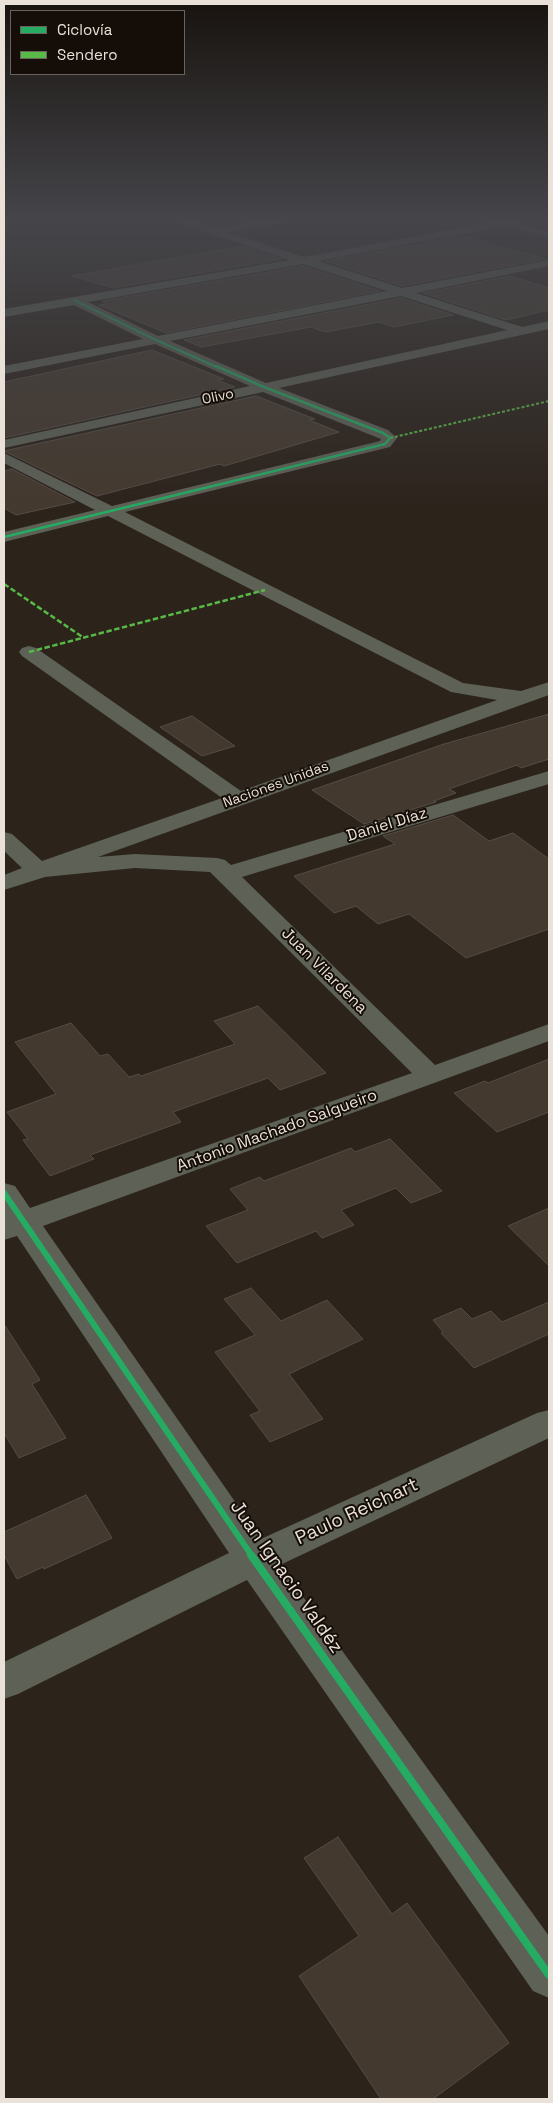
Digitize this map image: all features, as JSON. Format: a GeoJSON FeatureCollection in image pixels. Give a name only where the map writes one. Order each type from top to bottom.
{"type":"FeatureCollection","features":[{"type":"Feature","properties":{"kind":"street"},"geometry":{"type":"LineString","coordinates":[[4,537],[385,444],[390,438],[383,433],[264,387],[156,340],[109,317]]}},
{"type":"Feature","properties":{"kind":"street"},"geometry":{"type":"LineString","coordinates":[[4,370],[271,317]]}},
{"type":"Feature","properties":{"kind":"street"},"geometry":{"type":"LineString","coordinates":[[480,317],[540,337]]}},
{"type":"Feature","properties":{"kind":"street","name":"Olivo"},"geometry":{"type":"LineString","coordinates":[[4,444],[549,325]]}},
{"type":"Feature","properties":{"kind":"street"},"geometry":{"type":"LineString","coordinates":[[4,457],[458,688],[523,698]]}},
{"type":"Feature","properties":{"kind":"street"},"geometry":{"type":"LineString","coordinates":[[29,652],[238,799]]}},
{"type":"Feature","properties":{"kind":"street","name":"Naciones Unidas"},"geometry":{"type":"LineString","coordinates":[[4,883],[549,688]]}},
{"type":"Feature","properties":{"kind":"street","name":"Daniel Díaz"},"geometry":{"type":"LineString","coordinates":[[221,869],[549,777]]}},
{"type":"Feature","properties":{"kind":"street"},"geometry":{"type":"LineString","coordinates":[[4,839],[38,870],[135,861],[221,869]]}},
{"type":"Feature","properties":{"kind":"street","name":"Juan Vilardena"},"geometry":{"type":"LineString","coordinates":[[99,848],[188,850],[206,854],[432,1076]]}},
{"type":"Feature","properties":{"kind":"street","name":"Antonio Machado Salgueiro"},"geometry":{"type":"LineString","coordinates":[[10,1214],[432,1076],[549,1032]]}},
{"type":"Feature","properties":{"kind":"street","name":"Juan Ignacio Valdéz"},"geometry":{"type":"LineString","coordinates":[[10,1214],[549,1975]]}},
{"type":"Feature","properties":{"kind":"street","name":"Paulo Reichart"},"geometry":{"type":"LineString","coordinates":[[4,1681],[254,1559],[549,1423]]}},
{"type":"Feature","properties":{"kind":"building"},"geometry":{"type":"Polygon","coordinates":[[[128,317],[247,317],[166,333],[128,317]]]}},
{"type":"Feature","properties":{"kind":"building"},"geometry":{"type":"Polygon","coordinates":[[[302,317],[442,317],[394,327],[379,322],[325,332],[311,327],[201,347],[184,340],[302,317]]]}},
{"type":"Feature","properties":{"kind":"building"},"geometry":{"type":"Polygon","coordinates":[[[497,317],[518,317],[506,320],[497,317]]]}},
{"type":"Feature","properties":{"kind":"building"},"geometry":{"type":"Polygon","coordinates":[[[152,350],[224,379],[217,380],[235,387],[4,438],[4,382],[152,350]]]}},
{"type":"Feature","properties":{"kind":"building"},"geometry":{"type":"Polygon","coordinates":[[[256,396],[315,419],[309,420],[339,432],[224,466],[220,464],[97,496],[4,451],[256,396]]]}},
{"type":"Feature","properties":{"kind":"building"},"geometry":{"type":"Polygon","coordinates":[[[12,469],[75,502],[16,515],[4,508],[4,471],[12,469]]]}},
{"type":"Feature","properties":{"kind":"building"},"geometry":{"type":"Polygon","coordinates":[[[549,714],[549,759],[521,768],[517,765],[449,789],[456,793],[434,801],[436,802],[364,824],[312,790],[444,744],[549,714]]]}},
{"type":"Feature","properties":{"kind":"building"},"geometry":{"type":"Polygon","coordinates":[[[192,716],[235,746],[202,756],[160,727],[192,716]]]}},
{"type":"Feature","properties":{"kind":"building"},"geometry":{"type":"Polygon","coordinates":[[[453,815],[489,841],[513,833],[549,859],[549,929],[466,958],[409,914],[378,924],[356,906],[334,913],[294,876],[395,844],[383,836],[453,815]]]}},
{"type":"Feature","properties":{"kind":"building"},"geometry":{"type":"Polygon","coordinates":[[[258,1006],[326,1073],[280,1090],[268,1078],[173,1112],[181,1122],[90,1155],[94,1159],[50,1176],[23,1140],[28,1139],[7,1112],[56,1094],[15,1042],[71,1023],[100,1056],[108,1054],[129,1077],[139,1074],[141,1076],[235,1044],[214,1021],[258,1006]]]}},
{"type":"Feature","properties":{"kind":"building"},"geometry":{"type":"Polygon","coordinates":[[[549,1059],[549,1112],[497,1132],[454,1093],[485,1081],[488,1083],[549,1059]]]}},
{"type":"Feature","properties":{"kind":"building"},"geometry":{"type":"Polygon","coordinates":[[[390,1139],[442,1191],[411,1203],[396,1188],[341,1210],[354,1225],[322,1238],[316,1231],[237,1263],[206,1226],[248,1210],[230,1189],[260,1177],[264,1181],[351,1148],[355,1152],[390,1139]]]}},
{"type":"Feature","properties":{"kind":"building"},"geometry":{"type":"Polygon","coordinates":[[[549,1208],[549,1266],[508,1226],[549,1208]]]}},
{"type":"Feature","properties":{"kind":"building"},"geometry":{"type":"Polygon","coordinates":[[[251,1288],[281,1321],[327,1300],[363,1339],[289,1374],[323,1419],[270,1442],[250,1415],[260,1411],[215,1352],[255,1335],[224,1299],[251,1288]]]}},
{"type":"Feature","properties":{"kind":"building"},"geometry":{"type":"Polygon","coordinates":[[[549,1302],[549,1334],[474,1368],[441,1333],[443,1332],[433,1320],[461,1308],[472,1319],[491,1311],[502,1322],[549,1302]]]}},
{"type":"Feature","properties":{"kind":"building"},"geometry":{"type":"Polygon","coordinates":[[[4,1324],[40,1380],[32,1384],[66,1438],[19,1458],[4,1433],[4,1324]]]}},
{"type":"Feature","properties":{"kind":"building"},"geometry":{"type":"Polygon","coordinates":[[[86,1495],[112,1538],[44,1569],[43,1567],[17,1579],[4,1555],[4,1532],[86,1495]]]}},
{"type":"Feature","properties":{"kind":"building"},"geometry":{"type":"Polygon","coordinates":[[[338,1837],[392,1914],[407,1903],[509,2043],[433,2099],[381,2099],[299,1976],[359,1936],[304,1858],[338,1837]]]}},
{"type":"Feature","properties":{"kind":"marked path"},"geometry":{"type":"LineString","coordinates":[[390,438],[549,401]]}},
{"type":"Feature","properties":{"kind":"marked path"},"geometry":{"type":"LineString","coordinates":[[4,584],[84,638]]}},
{"type":"Feature","properties":{"kind":"marked path"},"geometry":{"type":"LineString","coordinates":[[29,652],[265,590]]}},
{"type":"Feature","properties":{"kind":"cycle path"},"geometry":{"type":"LineString","coordinates":[[4,537],[385,444],[390,438],[383,433],[264,387],[156,340],[109,317]]}},
{"type":"Feature","properties":{"kind":"cycle path"},"geometry":{"type":"LineString","coordinates":[[4,1193],[254,1559],[549,1975]]}}]}
